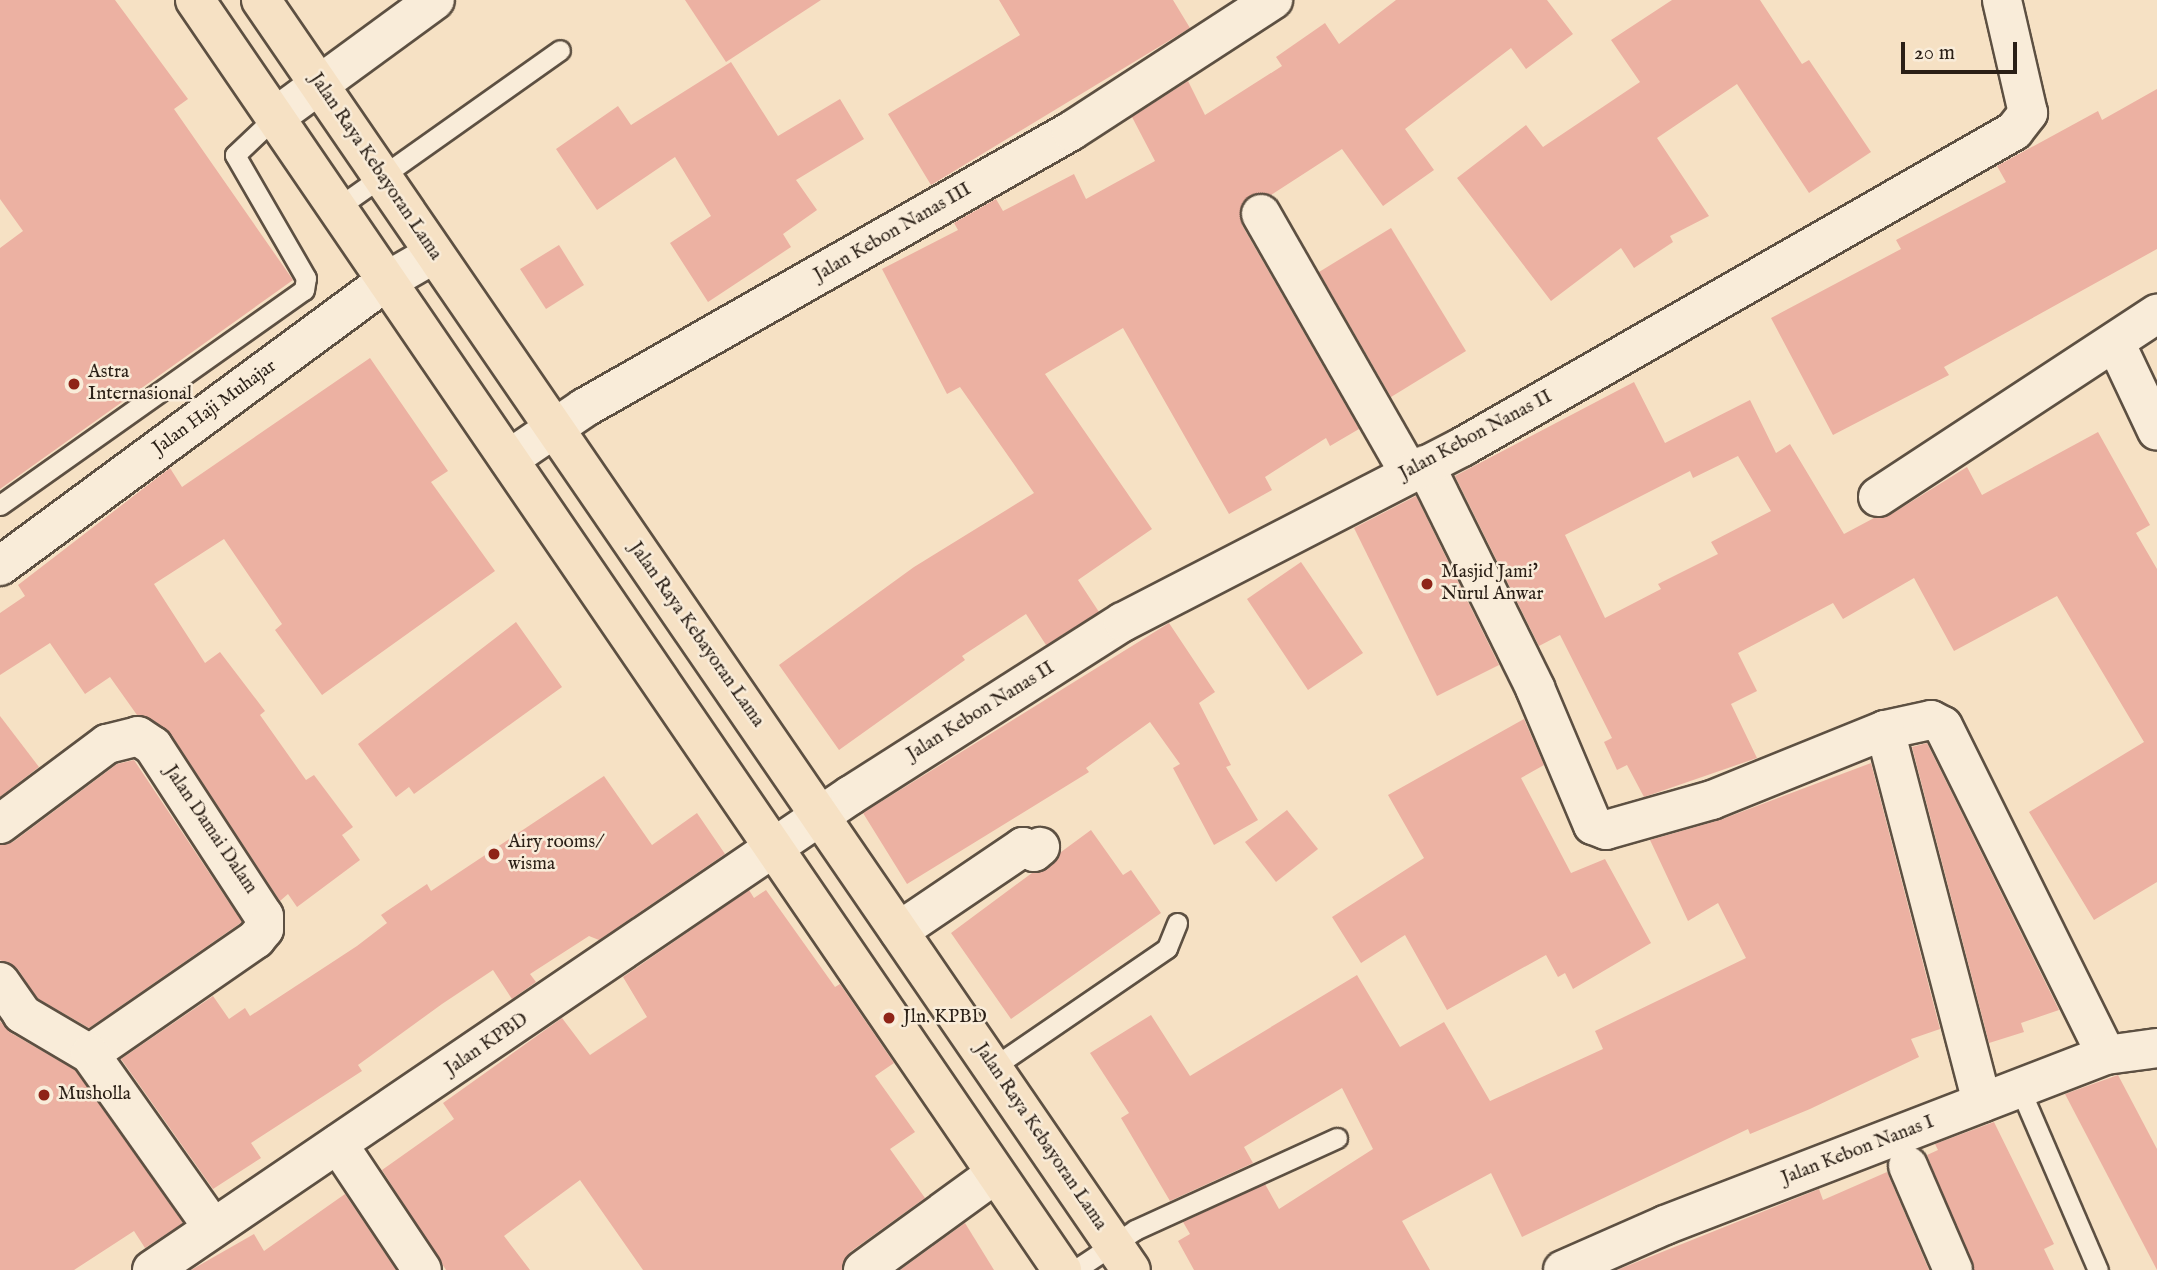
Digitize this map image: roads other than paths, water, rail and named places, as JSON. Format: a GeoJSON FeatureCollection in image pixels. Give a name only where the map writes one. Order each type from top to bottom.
{"type":"FeatureCollection","features":[{"type":"Feature","properties":{"kind":"main road"},"geometry":{"type":"LineString","coordinates":[[195,0],[1062,1270]]}},
{"type":"Feature","properties":{"kind":"main road","name":"Jalan Raya Kebayoran Lama"},"geometry":{"type":"LineString","coordinates":[[261,0],[1122,1257]]}},
{"type":"Feature","properties":{"kind":"main road"},"geometry":{"type":"LineString","coordinates":[[714,760],[760,729]]}},
{"type":"Feature","properties":{"kind":"street"},"geometry":{"type":"LineString","coordinates":[[275,117],[320,87],[435,0]]}},
{"type":"Feature","properties":{"kind":"street","name":"Jalan Kebon Nanas III"},"geometry":{"type":"LineString","coordinates":[[509,459],[553,428],[1071,131],[1273,0]]}},
{"type":"Feature","properties":{"kind":"street","name":"Jalan Kebon Nanas II"},"geometry":{"type":"LineString","coordinates":[[820,816],[1124,622],[1417,469],[2022,125],[2027,105],[2002,0]]}},
{"type":"Feature","properties":{"kind":"street"},"geometry":{"type":"LineString","coordinates":[[1261,214],[1417,469],[1598,829],[1712,800],[1918,719],[1943,726],[2106,1055]]}},
{"type":"Feature","properties":{"kind":"street","name":"Jalan Haji Muhajar"},"geometry":{"type":"LineString","coordinates":[[0,566],[387,281],[434,254]]}},
{"type":"Feature","properties":{"kind":"street"},"geometry":{"type":"LineString","coordinates":[[1878,497],[2157,314]]}},
{"type":"Feature","properties":{"kind":"street"},"geometry":{"type":"LineString","coordinates":[[2115,342],[2157,431]]}},
{"type":"Feature","properties":{"kind":"street"},"geometry":{"type":"LineString","coordinates":[[1885,730],[1982,1103]]}},
{"type":"Feature","properties":{"kind":"street","name":"Jalan Damai Dalam"},"geometry":{"type":"LineString","coordinates":[[0,824],[107,744],[138,736],[153,746],[264,916],[264,929],[256,939],[90,1054]]}},
{"type":"Feature","properties":{"kind":"street","name":"Jalan KPBD"},"geometry":{"type":"LineString","coordinates":[[152,1270],[212,1226],[338,1144],[820,816]]}},
{"type":"Feature","properties":{"kind":"street"},"geometry":{"type":"LineString","coordinates":[[899,931],[1023,846],[1034,852],[1040,847]]}},
{"type":"Feature","properties":{"kind":"street"},"geometry":{"type":"LineString","coordinates":[[0,982],[22,1014],[90,1054],[212,1226]]}},
{"type":"Feature","properties":{"kind":"street","name":"Jalan Kebon Nanas I"},"geometry":{"type":"LineString","coordinates":[[1563,1270],[1665,1225],[2106,1055],[2157,1048]]}},
{"type":"Feature","properties":{"kind":"street"},"geometry":{"type":"LineString","coordinates":[[338,1144],[422,1270]]}},
{"type":"Feature","properties":{"kind":"street"},"geometry":{"type":"LineString","coordinates":[[1908,1166],[1953,1270]]}},
{"type":"Feature","properties":{"kind":"street"},"geometry":{"type":"LineString","coordinates":[[864,1269],[995,1174]]}},
{"type":"Feature","properties":{"kind":"lane"},"geometry":{"type":"LineString","coordinates":[[337,208],[560,50]]}},
{"type":"Feature","properties":{"kind":"lane"},"geometry":{"type":"LineString","coordinates":[[0,505],[304,290],[306,278],[235,155],[275,117]]}},
{"type":"Feature","properties":{"kind":"lane"},"geometry":{"type":"LineString","coordinates":[[992,1068],[1167,948],[1177,923]]}},
{"type":"Feature","properties":{"kind":"lane"},"geometry":{"type":"LineString","coordinates":[[2020,1089],[2098,1270]]}},
{"type":"Feature","properties":{"kind":"lane"},"geometry":{"type":"LineString","coordinates":[[1075,1270],[1122,1257],[1135,1230],[1337,1138]]}},
{"type":"Feature","properties":{"kind":"place","name":"Astra Internasional"},"geometry":{"type":"Point","coordinates":[74,384]}},
{"type":"Feature","properties":{"kind":"place","name":"Masjid Jami' Nurul Anwar"},"geometry":{"type":"Point","coordinates":[1427,584]}},
{"type":"Feature","properties":{"kind":"place","name":"Airy rooms/ wisma"},"geometry":{"type":"Point","coordinates":[494,854]}},
{"type":"Feature","properties":{"kind":"place","name":"Jln. KPBD"},"geometry":{"type":"Point","coordinates":[889,1018]}},
{"type":"Feature","properties":{"kind":"place","name":"Musholla"},"geometry":{"type":"Point","coordinates":[44,1095]}}]}
